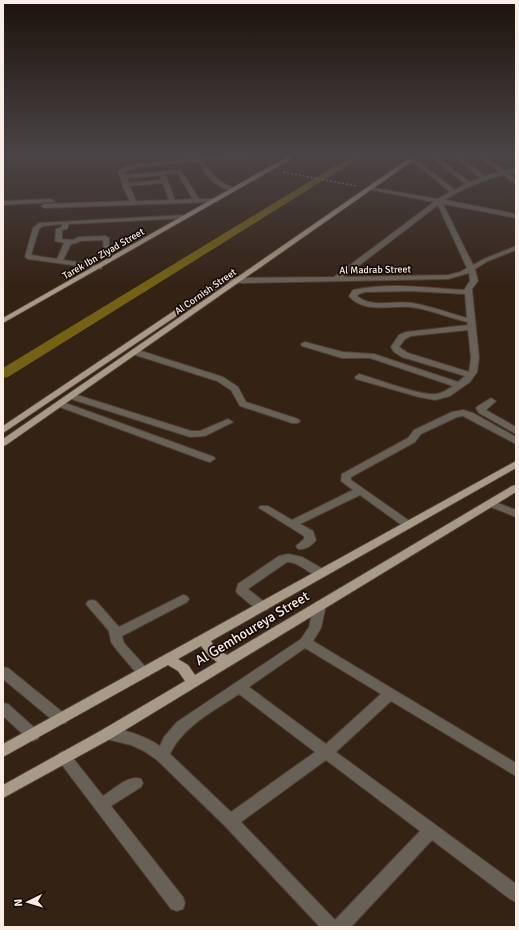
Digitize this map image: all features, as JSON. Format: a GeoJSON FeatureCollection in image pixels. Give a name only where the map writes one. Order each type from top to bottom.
{"type":"FeatureCollection","features":[{"type":"Feature","properties":{"kind":"main road","name":"Tarek Ibn Ziyad Street"},"geometry":{"type":"LineString","coordinates":[[3,321],[219,198]]}},
{"type":"Feature","properties":{"kind":"main road","name":"Al Cornish Street"},"geometry":{"type":"LineString","coordinates":[[3,430],[350,198]]}},
{"type":"Feature","properties":{"kind":"main road","name":"Al Cornish Street"},"geometry":{"type":"LineString","coordinates":[[3,443],[356,198]]}},
{"type":"Feature","properties":{"kind":"main road","name":"Al Gemhoureya Street"},"geometry":{"type":"LineString","coordinates":[[3,752],[516,464]]}},
{"type":"Feature","properties":{"kind":"main road","name":"Al Gemhoureya Street"},"geometry":{"type":"LineString","coordinates":[[3,792],[107,734],[320,604],[516,488]]}},
{"type":"Feature","properties":{"kind":"main road"},"geometry":{"type":"LineString","coordinates":[[204,639],[212,652],[228,661]]}},
{"type":"Feature","properties":{"kind":"main road"},"geometry":{"type":"LineString","coordinates":[[168,659],[183,668],[193,682]]}},
{"type":"Feature","properties":{"kind":"street"},"geometry":{"type":"LineString","coordinates":[[425,198],[516,216]]}},
{"type":"Feature","properties":{"kind":"street"},"geometry":{"type":"LineString","coordinates":[[335,280],[443,198]]}},
{"type":"Feature","properties":{"kind":"street"},"geometry":{"type":"LineString","coordinates":[[3,203],[132,201],[173,202],[216,200]]}},
{"type":"Feature","properties":{"kind":"street"},"geometry":{"type":"LineString","coordinates":[[44,206],[132,201]]}},
{"type":"Feature","properties":{"kind":"street"},"geometry":{"type":"LineString","coordinates":[[359,377],[429,396],[447,394],[471,375],[475,367],[476,358],[468,290],[474,281],[471,268],[439,201]]}},
{"type":"Feature","properties":{"kind":"street"},"geometry":{"type":"LineString","coordinates":[[98,267],[28,258],[36,228],[41,224],[66,222],[186,217]]}},
{"type":"Feature","properties":{"kind":"street"},"geometry":{"type":"LineString","coordinates":[[110,229],[111,220]]}},
{"type":"Feature","properties":{"kind":"street"},"geometry":{"type":"LineString","coordinates":[[66,222],[65,228],[59,229],[57,240],[74,242],[79,239],[106,238],[106,250]]}},
{"type":"Feature","properties":{"kind":"street"},"geometry":{"type":"LineString","coordinates":[[59,262],[68,242]]}},
{"type":"Feature","properties":{"kind":"street","name":"Al Madrab Street"},"geometry":{"type":"LineString","coordinates":[[227,280],[335,280],[456,276],[501,253],[516,248]]}},
{"type":"Feature","properties":{"kind":"street"},"geometry":{"type":"LineString","coordinates":[[456,276],[461,284],[468,290]]}},
{"type":"Feature","properties":{"kind":"street"},"geometry":{"type":"LineString","coordinates":[[468,290],[365,290],[356,292],[353,296],[359,301],[378,306],[411,305],[472,324]]}},
{"type":"Feature","properties":{"kind":"street"},"geometry":{"type":"LineString","coordinates":[[471,375],[405,355],[395,347],[402,337],[409,334],[472,324]]}},
{"type":"Feature","properties":{"kind":"street"},"geometry":{"type":"LineString","coordinates":[[305,344],[342,355],[371,356],[460,385]]}},
{"type":"Feature","properties":{"kind":"street"},"geometry":{"type":"LineString","coordinates":[[135,352],[220,378],[235,389],[243,404],[295,421]]}},
{"type":"Feature","properties":{"kind":"street"},"geometry":{"type":"LineString","coordinates":[[72,396],[190,434],[202,434],[228,422]]}},
{"type":"Feature","properties":{"kind":"street"},"geometry":{"type":"LineString","coordinates":[[492,401],[482,408],[482,411],[516,431]]}},
{"type":"Feature","properties":{"kind":"street"},"geometry":{"type":"LineString","coordinates":[[60,404],[210,458]]}},
{"type":"Feature","properties":{"kind":"street"},"geometry":{"type":"LineString","coordinates":[[407,524],[346,481],[346,476],[412,440],[417,432],[455,414],[463,413],[470,415],[516,441]]}},
{"type":"Feature","properties":{"kind":"street"},"geometry":{"type":"LineString","coordinates":[[292,524],[360,491]]}},
{"type":"Feature","properties":{"kind":"street"},"geometry":{"type":"LineString","coordinates":[[490,503],[516,514]]}},
{"type":"Feature","properties":{"kind":"street"},"geometry":{"type":"LineString","coordinates":[[264,508],[310,536],[310,540],[302,546]]}},
{"type":"Feature","properties":{"kind":"street"},"geometry":{"type":"LineString","coordinates":[[263,607],[242,591],[242,587],[283,558],[294,558],[321,574]]}},
{"type":"Feature","properties":{"kind":"street"},"geometry":{"type":"LineString","coordinates":[[116,634],[183,599]]}},
{"type":"Feature","properties":{"kind":"street"},"geometry":{"type":"LineString","coordinates":[[92,604],[112,626],[120,646],[144,672]]}},
{"type":"Feature","properties":{"kind":"street"},"geometry":{"type":"LineString","coordinates":[[162,756],[169,741],[182,726],[305,642],[315,628],[320,604]]}},
{"type":"Feature","properties":{"kind":"street"},"geometry":{"type":"LineString","coordinates":[[305,642],[516,770]]}},
{"type":"Feature","properties":{"kind":"street"},"geometry":{"type":"LineString","coordinates":[[3,672],[61,719]]}},
{"type":"Feature","properties":{"kind":"street"},"geometry":{"type":"LineString","coordinates":[[238,687],[516,894]]}},
{"type":"Feature","properties":{"kind":"street"},"geometry":{"type":"LineString","coordinates":[[230,821],[326,752],[390,694]]}},
{"type":"Feature","properties":{"kind":"street"},"geometry":{"type":"LineString","coordinates":[[3,708],[33,735]]}},
{"type":"Feature","properties":{"kind":"street"},"geometry":{"type":"LineString","coordinates":[[107,734],[123,735],[138,740],[151,747],[162,756],[230,821],[331,927]]}},
{"type":"Feature","properties":{"kind":"street"},"geometry":{"type":"LineString","coordinates":[[64,757],[177,903]]}},
{"type":"Feature","properties":{"kind":"street"},"geometry":{"type":"LineString","coordinates":[[101,805],[136,783]]}},
{"type":"Feature","properties":{"kind":"street"},"geometry":{"type":"LineString","coordinates":[[340,927],[430,831]]}},
{"type":"Feature","properties":{"kind":"waterway"},"geometry":{"type":"LineString","coordinates":[[3,374],[289,198]]}}]}
